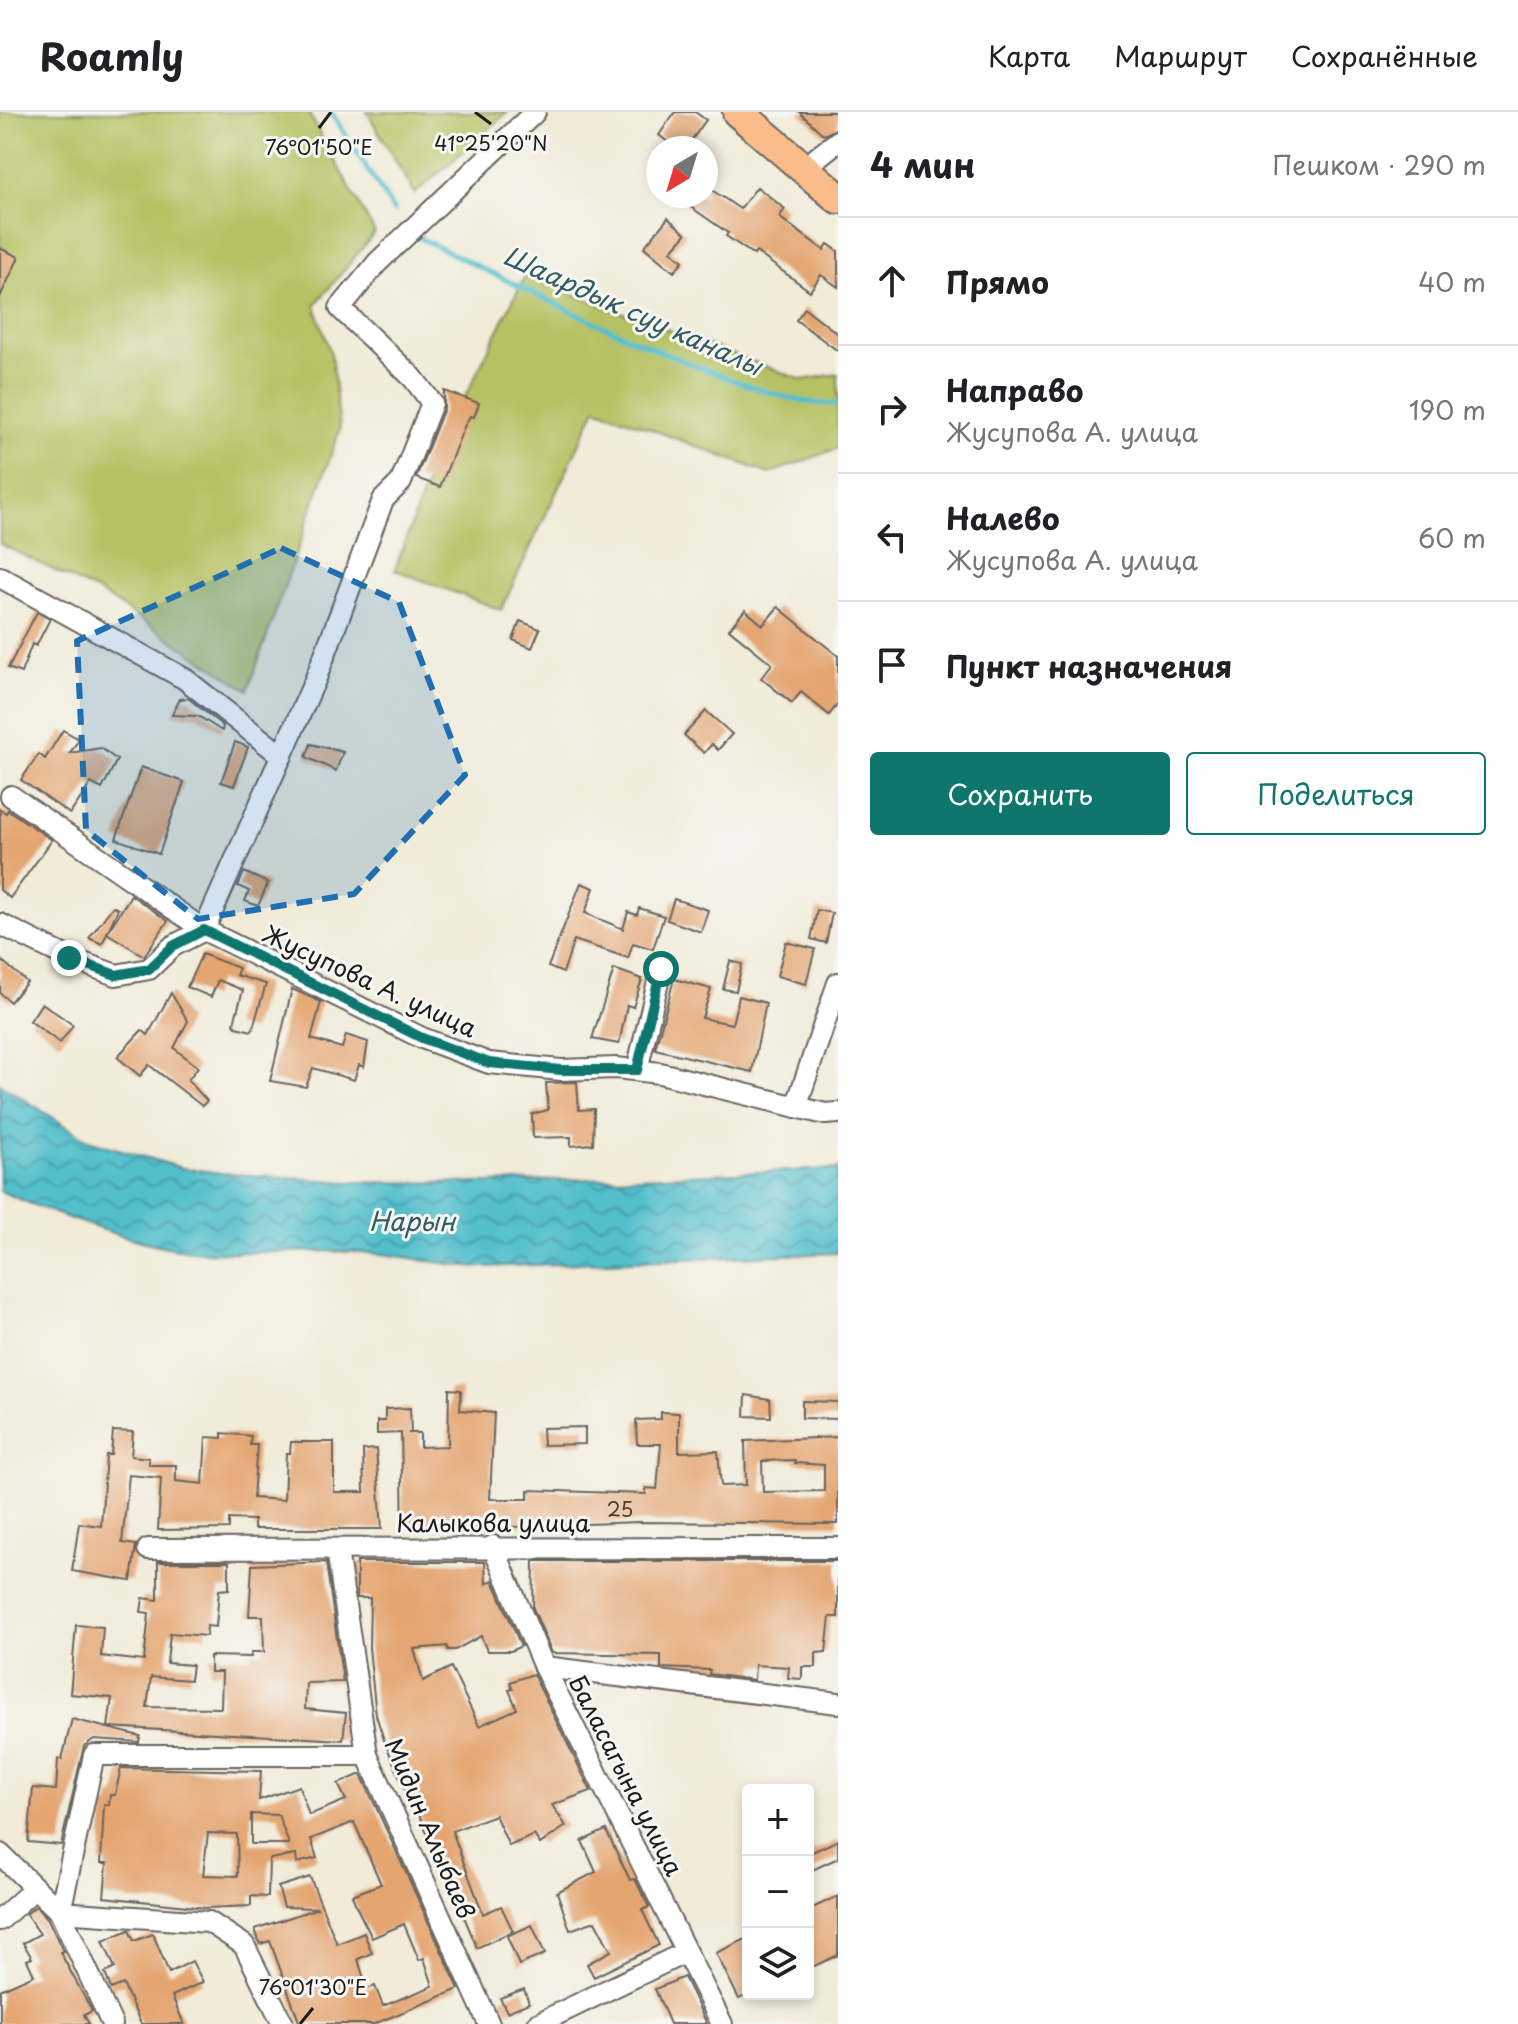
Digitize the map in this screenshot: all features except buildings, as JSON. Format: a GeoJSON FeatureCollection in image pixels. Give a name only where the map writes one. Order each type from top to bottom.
{"type":"FeatureCollection","features":[{"type":"Feature","properties":{"kind":"main road"},"geometry":{"type":"LineString","coordinates":[[738,112],[838,198]]}},
{"type":"Feature","properties":{"kind":"street"},"geometry":{"type":"LineString","coordinates":[[0,924],[69,958],[116,975],[149,969],[173,946],[204,930],[316,678],[383,500],[401,482],[432,403],[413,378],[340,308],[377,263],[535,112]]}},
{"type":"Feature","properties":{"kind":"street"},"geometry":{"type":"LineString","coordinates":[[805,167],[838,141]]}},
{"type":"Feature","properties":{"kind":"street"},"geometry":{"type":"LineString","coordinates":[[0,577],[185,679],[282,756]]}},
{"type":"Feature","properties":{"kind":"street","name":"Жусупова А. улица"},"geometry":{"type":"LineString","coordinates":[[11,796],[204,930],[422,1038],[489,1063],[561,1070],[637,1070],[796,1107],[838,1113]]}},
{"type":"Feature","properties":{"kind":"street"},"geometry":{"type":"LineString","coordinates":[[637,1070],[661,969]]}},
{"type":"Feature","properties":{"kind":"street"},"geometry":{"type":"LineString","coordinates":[[796,1107],[838,983]]}},
{"type":"Feature","properties":{"kind":"street","name":"Калыкова улица"},"geometry":{"type":"LineString","coordinates":[[148,1549],[337,1550],[493,1546],[838,1548]]}},
{"type":"Feature","properties":{"kind":"street","name":"Баласагына улица"},"geometry":{"type":"LineString","coordinates":[[493,1546],[544,1667],[722,2024]]}},
{"type":"Feature","properties":{"kind":"street","name":"Мидин Алыбаев"},"geometry":{"type":"LineString","coordinates":[[337,1550],[367,1755],[489,2024]]}},
{"type":"Feature","properties":{"kind":"street"},"geometry":{"type":"LineString","coordinates":[[544,1667],[838,1703]]}},
{"type":"Feature","properties":{"kind":"street"},"geometry":{"type":"LineString","coordinates":[[60,1912],[94,1755],[367,1755]]}},
{"type":"Feature","properties":{"kind":"street"},"geometry":{"type":"LineString","coordinates":[[0,1854],[60,1912],[112,2024]]}},
{"type":"Feature","properties":{"kind":"street"},"geometry":{"type":"LineString","coordinates":[[0,1920],[35,1888]]}},
{"type":"Feature","properties":{"kind":"street"},"geometry":{"type":"LineString","coordinates":[[60,1912],[209,1922],[244,1945],[283,2024]]}},
{"type":"Feature","properties":{"kind":"street"},"geometry":{"type":"LineString","coordinates":[[537,2024],[686,1952]]}},
{"type":"Feature","properties":{"kind":"highlighted area"},"geometry":{"type":"Polygon","coordinates":[[[281,548],[399,602],[465,775],[354,894],[198,919],[86,830],[77,641],[281,548]]]}},
{"type":"Feature","properties":{"kind":"green space"},"geometry":{"type":"Polygon","coordinates":[[[0,112],[308,112],[375,233],[315,305],[331,354],[340,429],[248,690],[100,593],[0,544],[0,112]]]}},
{"type":"Feature","properties":{"kind":"green space"},"geometry":{"type":"Polygon","coordinates":[[[367,112],[508,112],[415,194],[367,112]]]}},
{"type":"Feature","properties":{"kind":"green space"},"geometry":{"type":"Polygon","coordinates":[[[525,276],[802,380],[838,374],[838,448],[769,474],[596,408],[501,610],[395,570],[437,453],[525,276]]]}},
{"type":"Feature","properties":{"kind":"water","name":"Нарын"},"geometry":{"type":"Polygon","coordinates":[[[0,1084],[88,1140],[182,1168],[222,1173],[349,1182],[489,1183],[838,1169],[838,1253],[482,1267],[358,1252],[204,1252],[155,1244],[73,1220],[0,1191],[0,1084]]]}},
{"type":"Feature","properties":{"kind":"waterway","name":"Шаардык суу каналы"},"geometry":{"type":"LineString","coordinates":[[331,112],[394,211]]}},
{"type":"Feature","properties":{"kind":"waterway","name":"Шаардык суу каналы"},"geometry":{"type":"LineString","coordinates":[[416,236],[564,308],[695,365],[804,401],[838,403]]}},
{"type":"Feature","properties":{"kind":"route"},"geometry":{"type":"LineString","coordinates":[[69,958],[116,975],[149,969],[173,946],[204,930],[422,1038],[489,1063],[561,1070],[637,1070],[661,969]]}}]}
